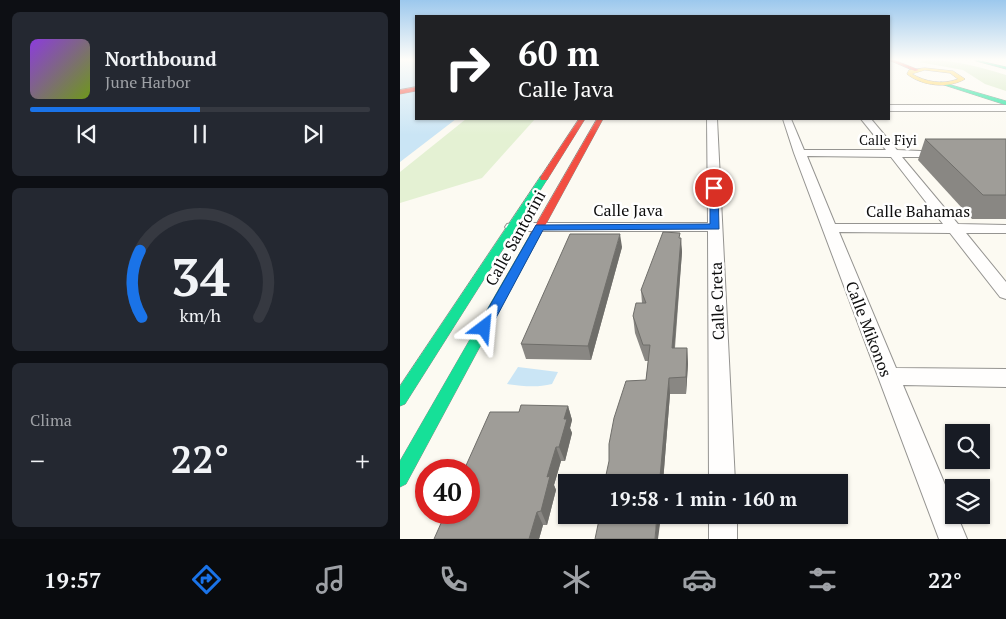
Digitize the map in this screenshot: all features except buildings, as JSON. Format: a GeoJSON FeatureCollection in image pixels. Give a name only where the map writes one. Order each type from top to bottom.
{"type":"FeatureCollection","features":[{"type":"Feature","properties":{"kind":"main road"},"geometry":{"type":"LineString","coordinates":[[951,85],[1006,103]]}},
{"type":"Feature","properties":{"kind":"main road"},"geometry":{"type":"LineString","coordinates":[[972,85],[1006,97]]}},
{"type":"Feature","properties":{"kind":"main road"},"geometry":{"type":"LineString","coordinates":[[400,92],[415,89]]}},
{"type":"Feature","properties":{"kind":"main road","name":"Calle Santorini"},"geometry":{"type":"LineString","coordinates":[[400,399],[581,120]]}},
{"type":"Feature","properties":{"kind":"main road","name":"Calle Santorini"},"geometry":{"type":"LineString","coordinates":[[400,478],[599,120]]}},
{"type":"Feature","properties":{"kind":"street"},"geometry":{"type":"LineString","coordinates":[[890,108],[1006,108]]}},
{"type":"Feature","properties":{"kind":"street","name":"Calle Creta"},"geometry":{"type":"LineString","coordinates":[[712,120],[722,474]]}},
{"type":"Feature","properties":{"kind":"street","name":"Calle Mikonos"},"geometry":{"type":"LineString","coordinates":[[787,120],[953,539]]}},
{"type":"Feature","properties":{"kind":"street"},"geometry":{"type":"LineString","coordinates":[[867,120],[1006,294]]}},
{"type":"Feature","properties":{"kind":"street","name":"Calle Fiyi"},"geometry":{"type":"LineString","coordinates":[[800,153],[950,154]]}},
{"type":"Feature","properties":{"kind":"street","name":"Calle Java"},"geometry":{"type":"LineString","coordinates":[[512,228],[715,227]]}},
{"type":"Feature","properties":{"kind":"street","name":"Calle Bahamas"},"geometry":{"type":"LineString","coordinates":[[829,228],[1006,229]]}},
{"type":"Feature","properties":{"kind":"street"},"geometry":{"type":"LineString","coordinates":[[887,376],[1006,378]]}},
{"type":"Feature","properties":{"kind":"street"},"geometry":{"type":"LineString","coordinates":[[723,524],[723,539]]}},
{"type":"Feature","properties":{"kind":"green space"},"geometry":{"type":"Polygon","coordinates":[[[988,85],[1006,85],[1006,91],[988,85]]]}},
{"type":"Feature","properties":{"kind":"green space"},"geometry":{"type":"Polygon","coordinates":[[[465,120],[534,120],[482,178],[400,203],[400,172],[465,120]]]}},
{"type":"Feature","properties":{"kind":"water"},"geometry":{"type":"Polygon","coordinates":[[[400,85],[415,85],[415,120],[455,120],[400,162],[400,85]]]}},
{"type":"Feature","properties":{"kind":"water"},"geometry":{"type":"Polygon","coordinates":[[[518,367],[558,372],[552,384],[524,386],[507,384],[518,367]]]}},
{"type":"Feature","properties":{"kind":"traffic: fast"},"geometry":{"type":"LineString","coordinates":[[950,85],[1006,103]]}},
{"type":"Feature","properties":{"kind":"traffic: fast"},"geometry":{"type":"LineString","coordinates":[[400,399],[544,178]]}},
{"type":"Feature","properties":{"kind":"traffic: fast"},"geometry":{"type":"LineString","coordinates":[[400,478],[535,235]]}},
{"type":"Feature","properties":{"kind":"traffic: jam"},"geometry":{"type":"LineString","coordinates":[[400,92],[415,89]]}},
{"type":"Feature","properties":{"kind":"traffic: jam"},"geometry":{"type":"LineString","coordinates":[[544,178],[581,120]]}},
{"type":"Feature","properties":{"kind":"traffic: jam"},"geometry":{"type":"LineString","coordinates":[[535,235],[599,120]]}},
{"type":"Feature","properties":{"kind":"route"},"geometry":{"type":"LineString","coordinates":[[484,328],[540,227],[715,227],[714,188]]}}]}
